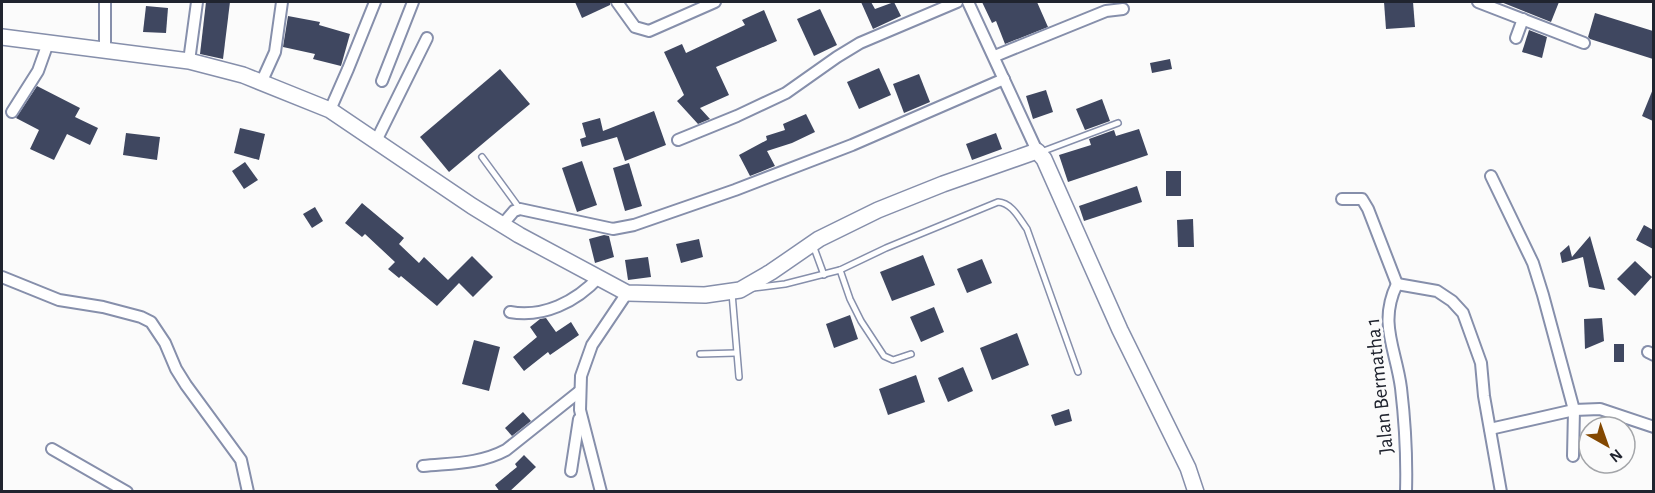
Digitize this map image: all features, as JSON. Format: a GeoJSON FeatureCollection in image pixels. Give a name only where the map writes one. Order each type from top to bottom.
{"type":"FeatureCollection","features":[{"type":"Feature","properties":{"kind":"street"},"geometry":{"type":"LineString","coordinates":[[105,2],[105,49]]}},
{"type":"Feature","properties":{"kind":"street"},"geometry":{"type":"LineString","coordinates":[[189,61],[197,2]]}},
{"type":"Feature","properties":{"kind":"street"},"geometry":{"type":"LineString","coordinates":[[261,83],[275,52],[282,2]]}},
{"type":"Feature","properties":{"kind":"street"},"geometry":{"type":"LineString","coordinates":[[330,110],[375,2]]}},
{"type":"Feature","properties":{"kind":"street"},"geometry":{"type":"LineString","coordinates":[[382,81],[413,2]]}},
{"type":"Feature","properties":{"kind":"street"},"geometry":{"type":"LineString","coordinates":[[617,2],[635,27],[650,31],[715,2]]}},
{"type":"Feature","properties":{"kind":"street"},"geometry":{"type":"LineString","coordinates":[[678,140],[786,93],[860,43],[957,2]]}},
{"type":"Feature","properties":{"kind":"street"},"geometry":{"type":"LineString","coordinates":[[968,2],[1120,330],[1188,468],[1196,492]]}},
{"type":"Feature","properties":{"kind":"street"},"geometry":{"type":"LineString","coordinates":[[1478,2],[1584,43]]}},
{"type":"Feature","properties":{"kind":"street"},"geometry":{"type":"LineString","coordinates":[[995,56],[1106,11],[1123,9]]}},
{"type":"Feature","properties":{"kind":"street"},"geometry":{"type":"LineString","coordinates":[[1516,38],[1523,20]]}},
{"type":"Feature","properties":{"kind":"street"},"geometry":{"type":"LineString","coordinates":[[2,37],[189,61],[243,75],[330,110],[502,225],[627,293],[696,295],[736,290],[771,272],[812,244],[878,210],[943,184],[1038,152]]}},
{"type":"Feature","properties":{"kind":"street"},"geometry":{"type":"LineString","coordinates":[[376,141],[427,38]]}},
{"type":"Feature","properties":{"kind":"street"},"geometry":{"type":"LineString","coordinates":[[12,112],[38,71],[48,43]]}},
{"type":"Feature","properties":{"kind":"street"},"geometry":{"type":"LineString","coordinates":[[502,225],[514,211],[520,209],[613,229],[634,225],[735,190],[852,145],[1004,78]]}},
{"type":"Feature","properties":{"kind":"street"},"geometry":{"type":"LineString","coordinates":[[1491,176],[1533,262],[1574,410],[1573,456]]}},
{"type":"Feature","properties":{"kind":"street"},"geometry":{"type":"LineString","coordinates":[[1342,199],[1362,199],[1397,284],[1437,291],[1452,301],[1462,313],[1481,363],[1484,396],[1501,492]]}},
{"type":"Feature","properties":{"kind":"street"},"geometry":{"type":"LineString","coordinates":[[2,277],[59,300],[141,317],[151,322],[165,343],[186,385],[241,460],[248,492]]}},
{"type":"Feature","properties":{"kind":"street"},"geometry":{"type":"LineString","coordinates":[[510,312],[525,315],[562,306],[586,292],[599,277]]}},
{"type":"Feature","properties":{"kind":"street","name":"Jalan Bermatha 1"},"geometry":{"type":"LineString","coordinates":[[1397,284],[1390,299],[1388,329],[1401,386],[1407,466],[1406,492]]}},
{"type":"Feature","properties":{"kind":"street"},"geometry":{"type":"LineString","coordinates":[[571,471],[580,410],[581,376],[592,345],[627,293]]}},
{"type":"Feature","properties":{"kind":"street"},"geometry":{"type":"LineString","coordinates":[[423,466],[478,462],[494,457],[580,391]]}},
{"type":"Feature","properties":{"kind":"street"},"geometry":{"type":"LineString","coordinates":[[1490,429],[1574,410],[1600,409],[1653,427]]}},
{"type":"Feature","properties":{"kind":"street"},"geometry":{"type":"LineString","coordinates":[[580,410],[601,492]]}},
{"type":"Feature","properties":{"kind":"street"},"geometry":{"type":"LineString","coordinates":[[52,449],[127,492]]}},
{"type":"Feature","properties":{"kind":"lane"},"geometry":{"type":"LineString","coordinates":[[1038,152],[1118,123]]}},
{"type":"Feature","properties":{"kind":"lane"},"geometry":{"type":"LineString","coordinates":[[482,157],[520,209]]}},
{"type":"Feature","properties":{"kind":"lane"},"geometry":{"type":"LineString","coordinates":[[738,377],[736,290],[785,284],[840,270],[946,222],[998,202],[1005,202],[1013,209],[1027,229],[1078,372]]}},
{"type":"Feature","properties":{"kind":"lane"},"geometry":{"type":"LineString","coordinates":[[812,244],[824,275]]}},
{"type":"Feature","properties":{"kind":"lane"},"geometry":{"type":"LineString","coordinates":[[840,270],[861,321],[884,356],[893,360],[911,354]]}},
{"type":"Feature","properties":{"kind":"lane"},"geometry":{"type":"LineString","coordinates":[[700,354],[736,353]]}},
{"type":"Feature","properties":{"kind":"building"},"geometry":{"type":"Polygon","coordinates":[[[206,2],[230,2],[223,59],[200,54],[206,2]]]}},
{"type":"Feature","properties":{"kind":"building"},"geometry":{"type":"Polygon","coordinates":[[[575,2],[610,2],[610,5],[582,18],[575,2]]]}},
{"type":"Feature","properties":{"kind":"building"},"geometry":{"type":"Polygon","coordinates":[[[861,2],[871,2],[875,9],[894,2],[901,16],[873,29],[861,2]]]}},
{"type":"Feature","properties":{"kind":"building"},"geometry":{"type":"Polygon","coordinates":[[[982,2],[1037,2],[1048,27],[1005,44],[996,21],[992,23],[982,2]]]}},
{"type":"Feature","properties":{"kind":"building"},"geometry":{"type":"Polygon","coordinates":[[[1384,2],[1413,2],[1415,27],[1386,29],[1384,2]]]}},
{"type":"Feature","properties":{"kind":"building"},"geometry":{"type":"Polygon","coordinates":[[[1501,2],[1559,2],[1551,22],[1501,2]]]}},
{"type":"Feature","properties":{"kind":"building"},"geometry":{"type":"Polygon","coordinates":[[[146,6],[168,8],[166,33],[143,32],[146,6]]]}},
{"type":"Feature","properties":{"kind":"building"},"geometry":{"type":"Polygon","coordinates":[[[820,9],[837,45],[814,56],[797,19],[820,9]]]}},
{"type":"Feature","properties":{"kind":"building"},"geometry":{"type":"Polygon","coordinates":[[[764,10],[777,41],[716,67],[729,95],[700,108],[710,119],[698,124],[677,101],[684,95],[664,52],[682,44],[686,53],[745,25],[742,20],[764,10]]]}},
{"type":"Feature","properties":{"kind":"building"},"geometry":{"type":"Polygon","coordinates":[[[1595,13],[1653,31],[1653,59],[1590,39],[1588,37],[1595,13]]]}},
{"type":"Feature","properties":{"kind":"building"},"geometry":{"type":"Polygon","coordinates":[[[288,16],[320,22],[319,25],[350,34],[341,66],[313,59],[315,54],[283,47],[288,16]]]}},
{"type":"Feature","properties":{"kind":"building"},"geometry":{"type":"Polygon","coordinates":[[[1529,30],[1547,37],[1542,58],[1522,52],[1529,30]]]}},
{"type":"Feature","properties":{"kind":"building"},"geometry":{"type":"Polygon","coordinates":[[[1170,59],[1172,69],[1152,73],[1150,63],[1170,59]]]}},
{"type":"Feature","properties":{"kind":"building"},"geometry":{"type":"Polygon","coordinates":[[[879,68],[891,95],[859,109],[847,82],[879,68]]]}},
{"type":"Feature","properties":{"kind":"building"},"geometry":{"type":"Polygon","coordinates":[[[500,69],[530,104],[449,172],[420,137],[500,69]]]}},
{"type":"Feature","properties":{"kind":"building"},"geometry":{"type":"Polygon","coordinates":[[[919,74],[930,102],[904,113],[893,84],[919,74]]]}},
{"type":"Feature","properties":{"kind":"building"},"geometry":{"type":"Polygon","coordinates":[[[37,86],[80,108],[75,117],[98,128],[90,145],[67,134],[54,160],[30,149],[39,130],[16,118],[37,86]]]}},
{"type":"Feature","properties":{"kind":"building"},"geometry":{"type":"Polygon","coordinates":[[[1653,89],[1653,121],[1642,116],[1653,89]]]}},
{"type":"Feature","properties":{"kind":"building"},"geometry":{"type":"Polygon","coordinates":[[[1046,90],[1053,112],[1033,119],[1026,96],[1046,90]]]}},
{"type":"Feature","properties":{"kind":"building"},"geometry":{"type":"Polygon","coordinates":[[[1102,99],[1110,121],[1085,130],[1076,109],[1102,99]]]}},
{"type":"Feature","properties":{"kind":"building"},"geometry":{"type":"Polygon","coordinates":[[[654,111],[666,145],[625,161],[617,137],[582,147],[580,139],[586,137],[582,123],[600,118],[603,131],[654,111]]]}},
{"type":"Feature","properties":{"kind":"building"},"geometry":{"type":"Polygon","coordinates":[[[806,114],[815,132],[767,151],[775,166],[750,176],[739,155],[767,140],[766,136],[785,130],[783,124],[806,114]]]}},
{"type":"Feature","properties":{"kind":"building"},"geometry":{"type":"Polygon","coordinates":[[[240,128],[265,134],[259,160],[234,153],[240,128]]]}},
{"type":"Feature","properties":{"kind":"building"},"geometry":{"type":"Polygon","coordinates":[[[1139,129],[1148,155],[1068,182],[1059,155],[1091,145],[1089,139],[1114,130],[1116,136],[1139,129]]]}},
{"type":"Feature","properties":{"kind":"building"},"geometry":{"type":"Polygon","coordinates":[[[126,133],[160,137],[157,160],[123,155],[126,133]]]}},
{"type":"Feature","properties":{"kind":"building"},"geometry":{"type":"Polygon","coordinates":[[[996,133],[1002,149],[972,160],[966,144],[996,133]]]}},
{"type":"Feature","properties":{"kind":"building"},"geometry":{"type":"Polygon","coordinates":[[[582,161],[597,205],[577,212],[562,168],[582,161]]]}},
{"type":"Feature","properties":{"kind":"building"},"geometry":{"type":"Polygon","coordinates":[[[245,162],[258,180],[244,189],[232,171],[245,162]]]}},
{"type":"Feature","properties":{"kind":"building"},"geometry":{"type":"Polygon","coordinates":[[[629,163],[642,206],[625,211],[613,168],[629,163]]]}},
{"type":"Feature","properties":{"kind":"building"},"geometry":{"type":"Polygon","coordinates":[[[1166,171],[1181,171],[1181,196],[1166,196],[1166,171]]]}},
{"type":"Feature","properties":{"kind":"building"},"geometry":{"type":"Polygon","coordinates":[[[1137,186],[1142,202],[1084,221],[1079,206],[1137,186]]]}},
{"type":"Feature","properties":{"kind":"building"},"geometry":{"type":"Polygon","coordinates":[[[362,203],[404,238],[399,244],[419,263],[424,257],[448,280],[472,256],[493,277],[473,297],[459,283],[437,306],[401,276],[399,278],[388,269],[395,262],[365,234],[362,237],[345,223],[362,203]]]}},
{"type":"Feature","properties":{"kind":"building"},"geometry":{"type":"Polygon","coordinates":[[[315,207],[323,221],[312,228],[303,214],[315,207]]]}},
{"type":"Feature","properties":{"kind":"building"},"geometry":{"type":"Polygon","coordinates":[[[1193,219],[1194,247],[1178,247],[1177,220],[1193,219]]]}},
{"type":"Feature","properties":{"kind":"building"},"geometry":{"type":"Polygon","coordinates":[[[1644,225],[1653,230],[1653,249],[1636,240],[1644,225]]]}},
{"type":"Feature","properties":{"kind":"building"},"geometry":{"type":"Polygon","coordinates":[[[609,236],[614,257],[595,263],[589,239],[609,236]]]}},
{"type":"Feature","properties":{"kind":"building"},"geometry":{"type":"Polygon","coordinates":[[[1590,236],[1605,290],[1589,287],[1583,257],[1562,263],[1560,253],[1569,245],[1572,257],[1590,236]]]}},
{"type":"Feature","properties":{"kind":"building"},"geometry":{"type":"Polygon","coordinates":[[[699,239],[703,257],[681,263],[676,244],[699,239]]]}},
{"type":"Feature","properties":{"kind":"building"},"geometry":{"type":"Polygon","coordinates":[[[923,255],[935,285],[892,301],[880,272],[923,255]]]}},
{"type":"Feature","properties":{"kind":"building"},"geometry":{"type":"Polygon","coordinates":[[[648,257],[651,277],[628,280],[625,260],[648,257]]]}},
{"type":"Feature","properties":{"kind":"building"},"geometry":{"type":"Polygon","coordinates":[[[982,259],[992,283],[967,293],[957,269],[982,259]]]}},
{"type":"Feature","properties":{"kind":"building"},"geometry":{"type":"Polygon","coordinates":[[[1635,261],[1652,277],[1635,296],[1617,279],[1635,261]]]}},
{"type":"Feature","properties":{"kind":"building"},"geometry":{"type":"Polygon","coordinates":[[[934,307],[944,332],[921,342],[910,317],[934,307]]]}},
{"type":"Feature","properties":{"kind":"building"},"geometry":{"type":"Polygon","coordinates":[[[850,315],[858,339],[834,348],[826,324],[850,315]]]}},
{"type":"Feature","properties":{"kind":"building"},"geometry":{"type":"Polygon","coordinates":[[[546,318],[556,332],[571,322],[579,335],[550,355],[548,352],[524,371],[513,357],[537,337],[530,327],[540,319],[546,318]]]}},
{"type":"Feature","properties":{"kind":"building"},"geometry":{"type":"Polygon","coordinates":[[[1602,318],[1604,341],[1585,349],[1584,319],[1602,318]]]}},
{"type":"Feature","properties":{"kind":"building"},"geometry":{"type":"Polygon","coordinates":[[[1017,333],[1029,365],[992,380],[980,348],[1017,333]]]}},
{"type":"Feature","properties":{"kind":"building"},"geometry":{"type":"Polygon","coordinates":[[[474,340],[500,347],[489,391],[462,384],[474,340]]]}},
{"type":"Feature","properties":{"kind":"building"},"geometry":{"type":"Polygon","coordinates":[[[1614,344],[1624,344],[1624,362],[1614,362],[1614,344]]]}},
{"type":"Feature","properties":{"kind":"building"},"geometry":{"type":"Polygon","coordinates":[[[963,367],[973,391],[948,402],[938,378],[963,367]]]}},
{"type":"Feature","properties":{"kind":"building"},"geometry":{"type":"Polygon","coordinates":[[[916,375],[925,402],[888,415],[879,389],[916,375]]]}},
{"type":"Feature","properties":{"kind":"building"},"geometry":{"type":"Polygon","coordinates":[[[1069,409],[1072,421],[1055,426],[1051,415],[1069,409]]]}},
{"type":"Feature","properties":{"kind":"building"},"geometry":{"type":"Polygon","coordinates":[[[523,412],[531,421],[512,436],[505,428],[523,412]]]}},
{"type":"Feature","properties":{"kind":"building"},"geometry":{"type":"Polygon","coordinates":[[[524,455],[536,467],[509,492],[500,492],[495,485],[517,467],[515,464],[524,455]]]}}]}
